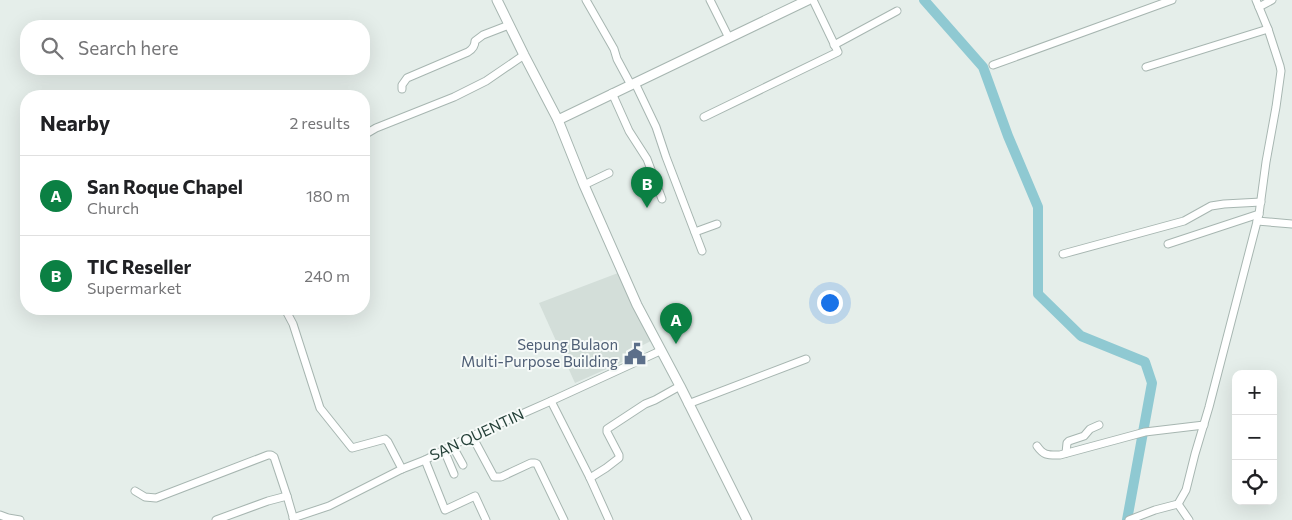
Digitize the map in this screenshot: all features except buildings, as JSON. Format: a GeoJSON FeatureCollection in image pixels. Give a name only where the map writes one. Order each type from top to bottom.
{"type":"FeatureCollection","features":[{"type":"Feature","properties":{"kind":"street"},"geometry":{"type":"LineString","coordinates":[[497,0],[558,120],[584,185],[637,305],[747,520]]}},
{"type":"Feature","properties":{"kind":"street"},"geometry":{"type":"LineString","coordinates":[[586,0],[656,127],[702,251]]}},
{"type":"Feature","properties":{"kind":"street"},"geometry":{"type":"LineString","coordinates":[[710,0],[729,38]]}},
{"type":"Feature","properties":{"kind":"street"},"geometry":{"type":"LineString","coordinates":[[558,120],[808,0]]}},
{"type":"Feature","properties":{"kind":"street"},"geometry":{"type":"LineString","coordinates":[[704,117],[838,52],[813,0]]}},
{"type":"Feature","properties":{"kind":"street"},"geometry":{"type":"LineString","coordinates":[[993,65],[1172,0]]}},
{"type":"Feature","properties":{"kind":"street"},"geometry":{"type":"LineString","coordinates":[[1131,519],[1178,504],[1186,490],[1204,425],[1261,202],[1281,71],[1258,3],[1272,0]]}},
{"type":"Feature","properties":{"kind":"street"},"geometry":{"type":"LineString","coordinates":[[834,45],[897,11]]}},
{"type":"Feature","properties":{"kind":"street"},"geometry":{"type":"LineString","coordinates":[[402,90],[402,85],[408,78],[472,50],[475,40],[509,25]]}},
{"type":"Feature","properties":{"kind":"street"},"geometry":{"type":"LineString","coordinates":[[1146,67],[1268,29]]}},
{"type":"Feature","properties":{"kind":"street"},"geometry":{"type":"LineString","coordinates":[[370,132],[454,97],[486,81],[524,55]]}},
{"type":"Feature","properties":{"kind":"street"},"geometry":{"type":"LineString","coordinates":[[612,93],[629,131],[647,159],[662,199]]}},
{"type":"Feature","properties":{"kind":"street"},"geometry":{"type":"LineString","coordinates":[[584,185],[609,173]]}},
{"type":"Feature","properties":{"kind":"street"},"geometry":{"type":"LineString","coordinates":[[1063,254],[1184,221],[1211,206],[1261,202]]}},
{"type":"Feature","properties":{"kind":"street"},"geometry":{"type":"LineString","coordinates":[[1168,244],[1258,217],[1292,224]]}},
{"type":"Feature","properties":{"kind":"street"},"geometry":{"type":"LineString","coordinates":[[695,232],[717,224]]}},
{"type":"Feature","properties":{"kind":"street"},"geometry":{"type":"LineString","coordinates":[[288,315],[293,324],[320,408],[352,448],[385,439],[402,469]]}},
{"type":"Feature","properties":{"kind":"street","name":"SAN QUENTIN"},"geometry":{"type":"LineString","coordinates":[[294,519],[329,506],[452,445],[660,351]]}},
{"type":"Feature","properties":{"kind":"street"},"geometry":{"type":"LineString","coordinates":[[688,404],[806,359]]}},
{"type":"Feature","properties":{"kind":"street"},"geometry":{"type":"LineString","coordinates":[[590,478],[619,458],[606,431],[607,429],[644,404],[680,386]]}},
{"type":"Feature","properties":{"kind":"street"},"geometry":{"type":"LineString","coordinates":[[551,401],[609,520]]}},
{"type":"Feature","properties":{"kind":"street"},"geometry":{"type":"LineString","coordinates":[[1066,453],[1069,441],[1084,436],[1090,429],[1100,425]]}},
{"type":"Feature","properties":{"kind":"street"},"geometry":{"type":"LineString","coordinates":[[1037,446],[1041,452],[1047,455],[1060,455],[1143,433],[1204,425]]}},
{"type":"Feature","properties":{"kind":"street"},"geometry":{"type":"LineString","coordinates":[[472,436],[494,477],[501,477],[531,463],[537,464],[564,520]]}},
{"type":"Feature","properties":{"kind":"street"},"geometry":{"type":"LineString","coordinates":[[452,445],[462,465]]}},
{"type":"Feature","properties":{"kind":"street"},"geometry":{"type":"LineString","coordinates":[[444,450],[454,474]]}},
{"type":"Feature","properties":{"kind":"street"},"geometry":{"type":"LineString","coordinates":[[136,491],[145,497],[156,498],[271,455],[274,457],[294,519]]}},
{"type":"Feature","properties":{"kind":"street"},"geometry":{"type":"LineString","coordinates":[[425,460],[445,510],[475,496],[486,520]]}},
{"type":"Feature","properties":{"kind":"street"},"geometry":{"type":"LineString","coordinates":[[216,520],[287,496]]}},
{"type":"Feature","properties":{"kind":"street"},"geometry":{"type":"LineString","coordinates":[[1178,504],[1189,520]]}},
{"type":"Feature","properties":{"kind":"street"},"geometry":{"type":"LineString","coordinates":[[0,515],[20,520]]}},
{"type":"Feature","properties":{"kind":"shaded area"},"geometry":{"type":"Polygon","coordinates":[[[618,273],[651,341],[627,353],[629,359],[575,383],[539,303],[618,273]]]}},
{"type":"Feature","properties":{"kind":"waterway"},"geometry":{"type":"LineString","coordinates":[[924,0],[983,67],[1008,136],[1038,207],[1038,294],[1081,336],[1145,362],[1152,383],[1127,520]]}},
{"type":"Feature","properties":{"kind":"place","name":"TIC Reseller"},"geometry":{"type":"Point","coordinates":[647,208]}},
{"type":"Feature","properties":{"kind":"place","name":"San Roque Chapel"},"geometry":{"type":"Point","coordinates":[676,344]}},
{"type":"Feature","properties":{"kind":"place","name":"Sepung Bulaon Multi-Purpose Building"},"geometry":{"type":"Point","coordinates":[635,354]}}]}
